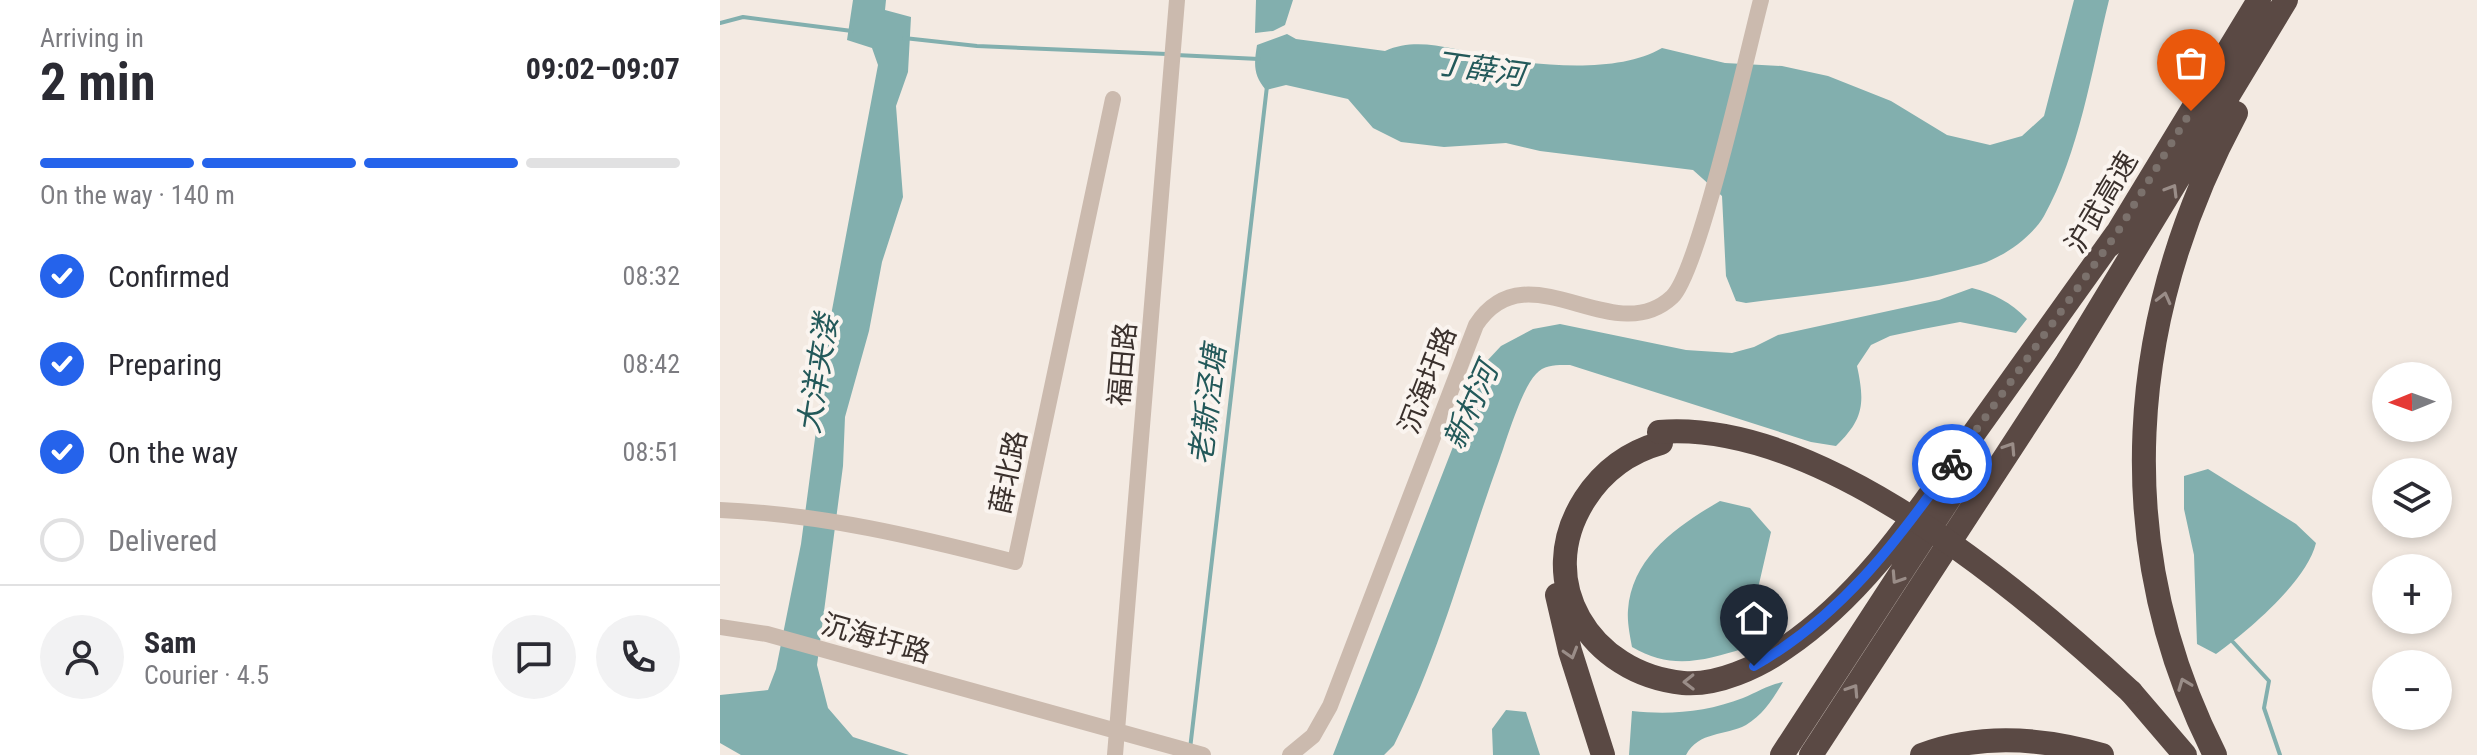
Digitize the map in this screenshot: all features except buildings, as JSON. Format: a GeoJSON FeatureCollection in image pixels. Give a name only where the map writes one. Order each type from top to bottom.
{"type":"FeatureCollection","features":[{"type":"Feature","properties":{"kind":"highway","name":"沪武高速"},"geometry":{"type":"LineString","coordinates":[[2077,323],[2117,233],[2259,0]]}},
{"type":"Feature","properties":{"kind":"highway","name":"沪武高速"},"geometry":{"type":"LineString","coordinates":[[1782,755],[2056,355],[2286,0]]}},
{"type":"Feature","properties":{"kind":"highway"},"geometry":{"type":"LineString","coordinates":[[2215,755],[2166,635],[2154,581],[2143,476],[2145,407],[2170,275],[2202,181],[2247,92],[2300,0]]}},
{"type":"Feature","properties":{"kind":"highway"},"geometry":{"type":"LineString","coordinates":[[1660,437],[1621,460],[1594,483],[1574,515],[1565,550],[1566,585],[1577,617],[1594,642],[1620,664],[1651,678],[1686,684],[1722,678],[1754,666],[1784,649],[1839,605],[1894,544],[2117,233]]}},
{"type":"Feature","properties":{"kind":"highway","name":"沪武高速"},"geometry":{"type":"LineString","coordinates":[[1811,755],[2056,355]]}},
{"type":"Feature","properties":{"kind":"highway"},"geometry":{"type":"LineString","coordinates":[[1603,755],[1561,620],[1555,587],[1554,549],[1563,512],[1584,477],[1613,450],[1660,437],[1723,444],[1759,454],[1851,496],[1970,569],[2128,696],[2185,755]]}},
{"type":"Feature","properties":{"kind":"highway"},"geometry":{"type":"LineString","coordinates":[[2128,696],[2172,755]]}},
{"type":"Feature","properties":{"kind":"highway"},"geometry":{"type":"LineString","coordinates":[[1922,755],[1980,741],[2020,740],[2061,743],[2102,755]]}},
{"type":"Feature","properties":{"kind":"street","name":"福田路"},"geometry":{"type":"LineString","coordinates":[[1115,755],[1177,0]]}},
{"type":"Feature","properties":{"kind":"street","name":"沉海圩路"},"geometry":{"type":"LineString","coordinates":[[1290,755],[1313,736],[1330,706],[1476,325],[1483,314],[1506,298],[1530,293],[1626,315],[1653,308],[1674,296],[1681,285],[1703,220],[1761,0]]}},
{"type":"Feature","properties":{"kind":"street","name":"薛北路"},"geometry":{"type":"LineString","coordinates":[[720,510],[804,515],[857,524],[1015,562],[1113,99]]}},
{"type":"Feature","properties":{"kind":"street","name":"沉海圩路"},"geometry":{"type":"LineString","coordinates":[[720,627],[778,638],[1203,755]]}},
{"type":"Feature","properties":{"kind":"water"},"geometry":{"type":"Polygon","coordinates":[[[853,0],[886,0],[885,10],[911,17],[908,72],[896,106],[903,197],[882,262],[869,331],[845,417],[843,466],[817,665],[828,708],[853,737],[909,755],[741,755],[720,743],[720,695],[768,690],[776,669],[801,544],[832,310],[878,65],[872,48],[847,40],[853,0]]]}},
{"type":"Feature","properties":{"kind":"water"},"geometry":{"type":"Polygon","coordinates":[[[1256,0],[1293,0],[1285,25],[1273,31],[1255,33],[1256,0]]]}},
{"type":"Feature","properties":{"kind":"water"},"geometry":{"type":"Polygon","coordinates":[[[2074,0],[2109,0],[2067,166],[2044,216],[2025,239],[1990,261],[1952,272],[1864,288],[1746,303],[1736,301],[1726,276],[1722,196],[1693,170],[1540,151],[1506,143],[1444,147],[1401,142],[1373,128],[1348,99],[1286,85],[1266,90],[1259,79],[1255,58],[1257,45],[1287,34],[1296,39],[1385,51],[1423,44],[1508,60],[1577,66],[1623,62],[1662,48],[1725,63],[1782,66],[1828,76],[1891,101],[1947,135],[1990,145],[2022,136],[2044,116],[2074,0]]]}},
{"type":"Feature","properties":{"kind":"water","name":"新村河"},"geometry":{"type":"Polygon","coordinates":[[[1972,288],[2002,299],[2027,319],[2016,333],[1960,322],[1890,336],[1871,345],[1857,366],[1861,400],[1857,419],[1836,446],[1811,442],[1570,365],[1543,368],[1525,390],[1515,414],[1439,640],[1394,745],[1384,755],[1333,755],[1486,362],[1501,346],[1533,329],[1560,324],[1686,350],[1732,353],[1754,347],[1778,335],[1939,300],[1972,288]]]}},
{"type":"Feature","properties":{"kind":"water"},"geometry":{"type":"Polygon","coordinates":[[[2208,469],[2296,524],[2316,543],[2310,558],[2289,589],[2259,619],[2216,654],[2197,644],[2194,555],[2184,509],[2184,476],[2208,469]]]}},
{"type":"Feature","properties":{"kind":"water"},"geometry":{"type":"Polygon","coordinates":[[[1720,501],[1750,508],[1771,532],[1753,610],[1752,632],[1745,648],[1716,657],[1674,661],[1660,659],[1632,647],[1628,610],[1638,574],[1659,545],[1673,532],[1720,501]]]}},
{"type":"Feature","properties":{"kind":"water"},"geometry":{"type":"Polygon","coordinates":[[[1783,682],[1767,706],[1752,721],[1705,738],[1691,747],[1686,755],[1629,755],[1632,711],[1660,713],[1702,709],[1729,703],[1783,682]]]}},
{"type":"Feature","properties":{"kind":"water"},"geometry":{"type":"Polygon","coordinates":[[[1506,710],[1526,712],[1540,755],[1493,755],[1492,729],[1506,710]]]}},
{"type":"Feature","properties":{"kind":"waterway","name":"丁薛河"},"geometry":{"type":"LineString","coordinates":[[720,23],[743,17],[852,31]]}},
{"type":"Feature","properties":{"kind":"waterway","name":"丁薛河"},"geometry":{"type":"LineString","coordinates":[[904,38],[977,46],[1167,54]]}},
{"type":"Feature","properties":{"kind":"waterway","name":"丁薛河"},"geometry":{"type":"LineString","coordinates":[[1176,55],[1259,59]]}},
{"type":"Feature","properties":{"kind":"waterway","name":"老新泾塘"},"geometry":{"type":"LineString","coordinates":[[1190,749],[1267,86]]}},
{"type":"Feature","properties":{"kind":"waterway"},"geometry":{"type":"LineString","coordinates":[[2233,642],[2269,681],[2264,708],[2280,755]]}},
{"type":"Feature","properties":{"kind":"way so far"},"geometry":{"type":"LineString","coordinates":[[1952,464],[2117,233],[2191,111]]}},
{"type":"Feature","properties":{"kind":"route"},"geometry":{"type":"LineString","coordinates":[[1754,666],[1784,649],[1839,605],[1894,544],[1952,464]]}},
{"type":"Feature","properties":{"kind":"water label","name":"大洋夹溇"},"geometry":{"type":"Point","coordinates":[818,374]}}]}
